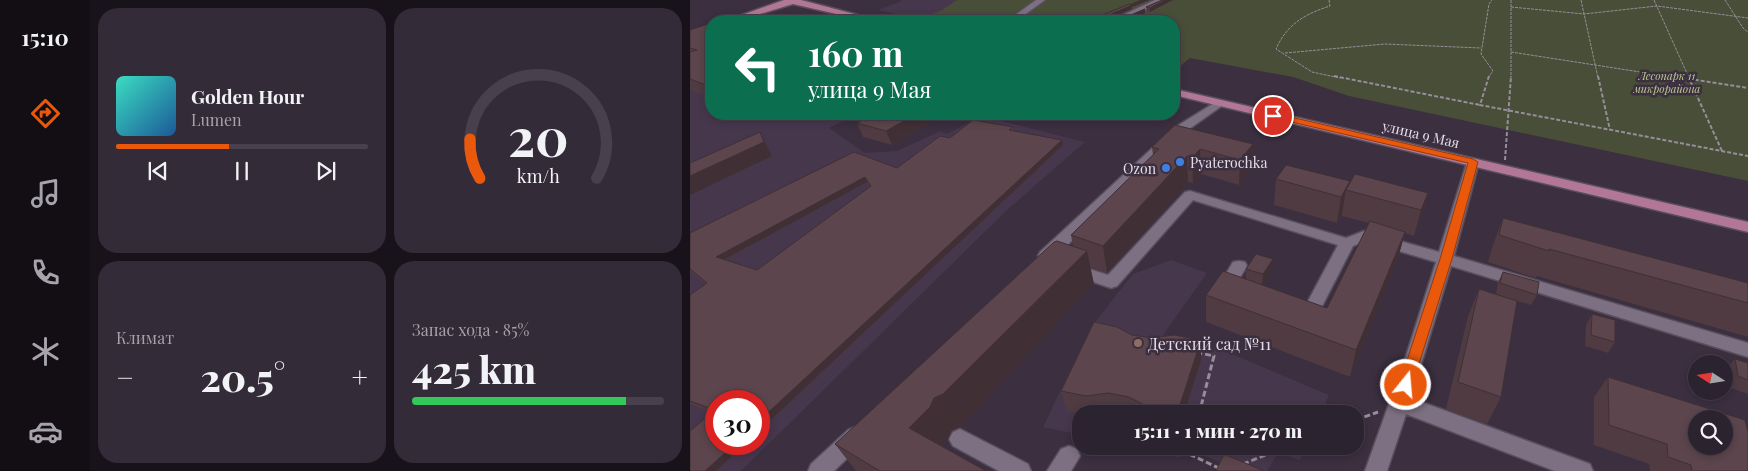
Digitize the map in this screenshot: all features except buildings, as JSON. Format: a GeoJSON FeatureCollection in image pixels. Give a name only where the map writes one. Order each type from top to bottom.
{"type":"FeatureCollection","features":[{"type":"Feature","properties":{"kind":"main road"},"geometry":{"type":"LineString","coordinates":[[747,15],[793,0],[853,15]]}},
{"type":"Feature","properties":{"kind":"main road","name":"улица 9 Мая"},"geometry":{"type":"LineString","coordinates":[[1180,93],[1748,227]]}},
{"type":"Feature","properties":{"kind":"street"},"geometry":{"type":"LineString","coordinates":[[1020,15],[1041,0]]}},
{"type":"Feature","properties":{"kind":"street"},"geometry":{"type":"LineString","coordinates":[[1128,15],[1162,0]]}},
{"type":"Feature","properties":{"kind":"street"},"geometry":{"type":"LineString","coordinates":[[1219,103],[1178,131],[1041,261],[1111,282],[1190,195],[1347,243],[1364,236],[1748,350]]}},
{"type":"Feature","properties":{"kind":"street"},"geometry":{"type":"LineString","coordinates":[[1376,471],[1446,259],[1473,162]]}},
{"type":"Feature","properties":{"kind":"street"},"geometry":{"type":"LineString","coordinates":[[1284,301],[1311,311],[1347,243]]}},
{"type":"Feature","properties":{"kind":"street"},"geometry":{"type":"LineString","coordinates":[[1239,266],[1229,282],[1256,292]]}},
{"type":"Feature","properties":{"kind":"street"},"geometry":{"type":"LineString","coordinates":[[1400,403],[1582,471]]}},
{"type":"Feature","properties":{"kind":"street"},"geometry":{"type":"LineString","coordinates":[[819,471],[868,424]]}},
{"type":"Feature","properties":{"kind":"street"},"geometry":{"type":"LineString","coordinates":[[960,438],[1020,471]]}},
{"type":"Feature","properties":{"kind":"path"},"geometry":{"type":"LineString","coordinates":[[1329,0],[1330,6],[1302,16],[1280,37],[1276,48],[1312,72],[1509,112],[1748,156]]}},
{"type":"Feature","properties":{"kind":"path"},"geometry":{"type":"LineString","coordinates":[[1480,105],[1487,79],[1493,71],[1481,54],[1489,4],[1492,0]]}},
{"type":"Feature","properties":{"kind":"path"},"geometry":{"type":"LineString","coordinates":[[1505,169],[1509,112],[1511,0]]}},
{"type":"Feature","properties":{"kind":"path"},"geometry":{"type":"LineString","coordinates":[[1582,0],[1610,131]]}},
{"type":"Feature","properties":{"kind":"path"},"geometry":{"type":"LineString","coordinates":[[1654,0],[1722,151]]}},
{"type":"Feature","properties":{"kind":"path"},"geometry":{"type":"LineString","coordinates":[[1725,0],[1743,28],[1748,32]]}},
{"type":"Feature","properties":{"kind":"path"},"geometry":{"type":"LineString","coordinates":[[1511,7],[1584,14],[1657,6],[1748,18]]}},
{"type":"Feature","properties":{"kind":"path"},"geometry":{"type":"LineString","coordinates":[[1283,53],[1385,44],[1482,48]]}},
{"type":"Feature","properties":{"kind":"path"},"geometry":{"type":"LineString","coordinates":[[1511,52],[1748,88]]}},
{"type":"Feature","properties":{"kind":"path"},"geometry":{"type":"LineString","coordinates":[[1197,353],[1214,356],[1201,405]]}},
{"type":"Feature","properties":{"kind":"path"},"geometry":{"type":"LineString","coordinates":[[1191,455],[1224,471],[1265,455]]}},
{"type":"Feature","properties":{"kind":"shaded area"},"geometry":{"type":"Polygon","coordinates":[[[900,0],[957,0],[942,10],[929,15],[900,15],[878,10],[902,1],[900,0]]]}},
{"type":"Feature","properties":{"kind":"shaded area"},"geometry":{"type":"Polygon","coordinates":[[[705,52],[705,120],[845,120],[829,128],[865,153],[897,151],[940,131],[947,134],[973,120],[997,120],[1085,142],[1007,210],[770,443],[770,390],[705,390],[705,455],[757,455],[741,471],[690,471],[690,55],[705,52]]]}},
{"type":"Feature","properties":{"kind":"shaded area","name":"Детский сад №11"},"geometry":{"type":"Polygon","coordinates":[[[1171,260],[1207,273],[1163,335],[1222,350],[1329,395],[1325,405],[1072,405],[1072,433],[1043,427],[1091,327],[1133,274],[1171,260]]]}},
{"type":"Feature","properties":{"kind":"shaded area"},"geometry":{"type":"Polygon","coordinates":[[[1169,455],[1188,455],[1178,457],[1169,455]]]}},
{"type":"Feature","properties":{"kind":"shaded area"},"geometry":{"type":"Polygon","coordinates":[[[1202,455],[1277,455],[1267,471],[1243,471],[1202,455]]]}},
{"type":"Feature","properties":{"kind":"shaded area"},"geometry":{"type":"Polygon","coordinates":[[[1284,455],[1302,455],[1300,460],[1284,455]]]}},
{"type":"Feature","properties":{"kind":"green space","name":"Лесопарк 11 микрорайона"},"geometry":{"type":"Polygon","coordinates":[[[957,0],[1748,0],[1748,181],[1349,96],[1293,77],[1190,58],[1180,66],[1180,15],[929,15],[942,10],[957,0]]]}},
{"type":"Feature","properties":{"kind":"place","name":"Pyaterochka"},"geometry":{"type":"Point","coordinates":[1180,162]}},
{"type":"Feature","properties":{"kind":"place","name":"Ozon"},"geometry":{"type":"Point","coordinates":[1166,168]}},
{"type":"Feature","properties":{"kind":"place","name":"Детский сад №11"},"geometry":{"type":"Point","coordinates":[1138,343]}},
{"type":"Feature","properties":{"kind":"route"},"geometry":{"type":"LineString","coordinates":[[1273,116],[1473,162],[1446,259],[1406,385]]}}]}
